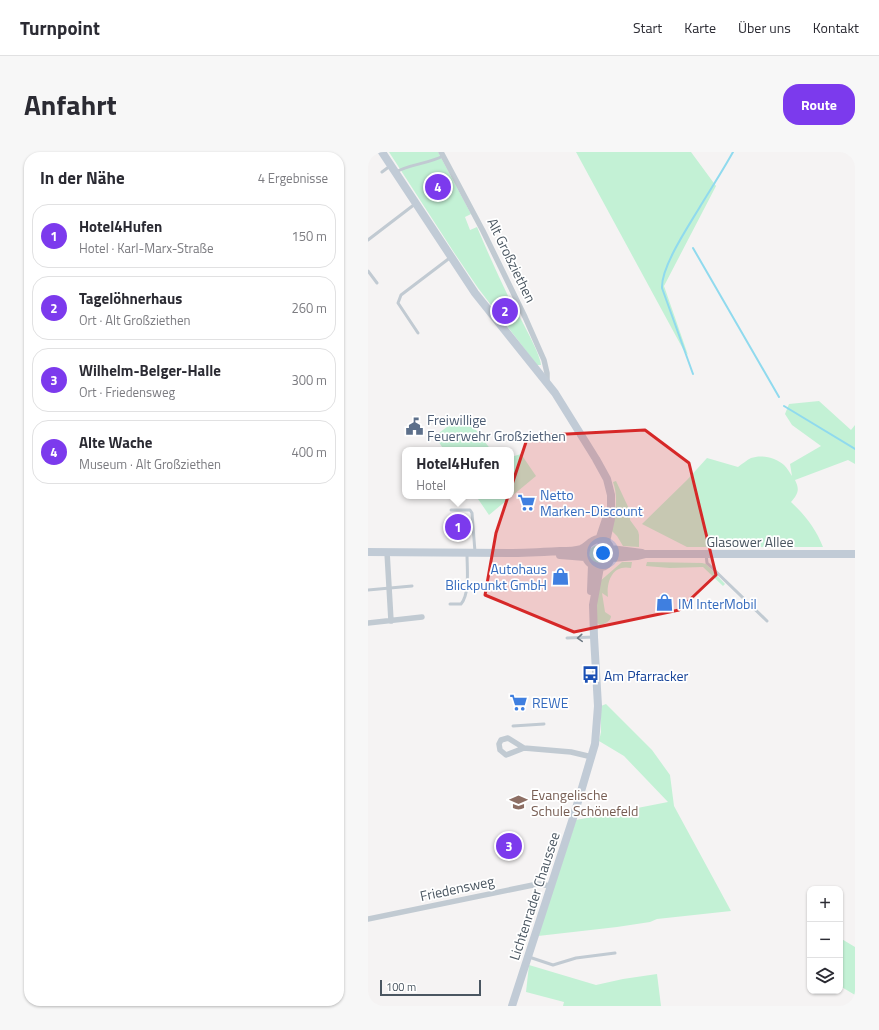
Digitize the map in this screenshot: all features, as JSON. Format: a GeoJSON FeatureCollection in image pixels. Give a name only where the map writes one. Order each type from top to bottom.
{"type":"FeatureCollection","features":[{"type":"Feature","properties":{"kind":"street"},"geometry":{"type":"LineString","coordinates":[[382,152],[415,204],[475,292],[555,393],[607,479],[610,495],[610,508],[605,544],[612,558],[607,564],[600,567],[592,565],[585,557],[558,555],[549,552]]}},
{"type":"Feature","properties":{"kind":"street","name":"Alt Großziethen"},"geometry":{"type":"LineString","coordinates":[[442,154],[490,245],[528,324],[548,372],[547,383]]}},
{"type":"Feature","properties":{"kind":"street"},"geometry":{"type":"LineString","coordinates":[[585,557],[587,547],[592,542],[605,544]]}},
{"type":"Feature","properties":{"kind":"street","name":"Glasower Allee"},"geometry":{"type":"LineString","coordinates":[[605,544],[645,554]]}},
{"type":"Feature","properties":{"kind":"street"},"geometry":{"type":"LineString","coordinates":[[368,552],[549,552],[577,550],[587,547]]}},
{"type":"Feature","properties":{"kind":"street"},"geometry":{"type":"LineString","coordinates":[[387,552],[391,621]]}},
{"type":"Feature","properties":{"kind":"street","name":"Glasower Allee"},"geometry":{"type":"LineString","coordinates":[[612,558],[645,554],[855,554]]}},
{"type":"Feature","properties":{"kind":"street","name":"Lichtenrader Chaussee"},"geometry":{"type":"LineString","coordinates":[[512,1006],[592,758],[595,744],[598,719],[591,588],[592,565]]}},
{"type":"Feature","properties":{"kind":"street","name":"Lichtenrader Chaussee"},"geometry":{"type":"LineString","coordinates":[[593,605],[600,567]]}},
{"type":"Feature","properties":{"kind":"street"},"geometry":{"type":"LineString","coordinates":[[368,623],[422,617]]}},
{"type":"Feature","properties":{"kind":"street"},"geometry":{"type":"LineString","coordinates":[[524,748],[571,752],[592,758]]}},
{"type":"Feature","properties":{"kind":"street","name":"Friedensweg"},"geometry":{"type":"LineString","coordinates":[[368,919],[538,884],[551,886]]}},
{"type":"Feature","properties":{"kind":"lane"},"geometry":{"type":"LineString","coordinates":[[382,172],[434,161],[442,154]]}},
{"type":"Feature","properties":{"kind":"lane"},"geometry":{"type":"LineString","coordinates":[[368,240],[415,204]]}},
{"type":"Feature","properties":{"kind":"lane"},"geometry":{"type":"LineString","coordinates":[[418,333],[398,303],[401,295],[451,257]]}},
{"type":"Feature","properties":{"kind":"lane"},"geometry":{"type":"LineString","coordinates":[[368,271],[377,283]]}},
{"type":"Feature","properties":{"kind":"lane"},"geometry":{"type":"LineString","coordinates":[[450,604],[461,604],[465,600],[471,552],[472,513],[470,510],[451,510]]}},
{"type":"Feature","properties":{"kind":"lane"},"geometry":{"type":"LineString","coordinates":[[706,554],[707,564],[766,621]]}},
{"type":"Feature","properties":{"kind":"lane"},"geometry":{"type":"LineString","coordinates":[[368,590],[412,586]]}},
{"type":"Feature","properties":{"kind":"lane"},"geometry":{"type":"LineString","coordinates":[[567,638],[594,637]]}},
{"type":"Feature","properties":{"kind":"lane"},"geometry":{"type":"LineString","coordinates":[[513,726],[544,724]]}},
{"type":"Feature","properties":{"kind":"lane"},"geometry":{"type":"LineString","coordinates":[[528,957],[553,965],[576,958],[615,953]]}},
{"type":"Feature","properties":{"kind":"highlighted area"},"geometry":{"type":"Polygon","coordinates":[[[645,430],[689,463],[716,575],[679,610],[574,632],[485,595],[496,533],[528,436],[645,430]]]}},
{"type":"Feature","properties":{"kind":"green space"},"geometry":{"type":"Polygon","coordinates":[[[389,152],[438,152],[471,214],[465,217],[470,230],[477,227],[509,298],[533,342],[541,365],[537,365],[478,288],[389,152]]]}},
{"type":"Feature","properties":{"kind":"green space"},"geometry":{"type":"Polygon","coordinates":[[[576,152],[691,152],[716,186],[664,286],[688,355],[683,349],[576,152]]]}},
{"type":"Feature","properties":{"kind":"green space"},"geometry":{"type":"Polygon","coordinates":[[[819,401],[851,430],[855,425],[855,464],[848,460],[795,480],[798,492],[791,502],[810,523],[823,547],[687,547],[642,524],[707,458],[738,467],[751,458],[760,456],[769,457],[784,465],[792,476],[790,464],[821,446],[792,425],[785,414],[789,404],[819,401]]]}},
{"type":"Feature","properties":{"kind":"green space"},"geometry":{"type":"Polygon","coordinates":[[[464,414],[489,447],[442,447],[435,436],[464,414]]]}},
{"type":"Feature","properties":{"kind":"green space"},"geometry":{"type":"Polygon","coordinates":[[[521,454],[536,476],[514,494],[514,456],[521,454]]]}},
{"type":"Feature","properties":{"kind":"green space"},"geometry":{"type":"Polygon","coordinates":[[[616,481],[630,511],[630,520],[638,531],[639,547],[623,546],[611,530],[616,500],[613,482],[616,481]]]}},
{"type":"Feature","properties":{"kind":"green space"},"geometry":{"type":"Polygon","coordinates":[[[478,499],[508,499],[489,515],[478,499]]]}},
{"type":"Feature","properties":{"kind":"green space"},"geometry":{"type":"Polygon","coordinates":[[[594,545],[602,545],[607,550],[605,561],[602,563],[594,563],[589,558],[589,550],[594,545]]]}},
{"type":"Feature","properties":{"kind":"green space"},"geometry":{"type":"Polygon","coordinates":[[[622,562],[632,562],[631,568],[625,567],[615,571],[608,585],[608,597],[602,593],[605,612],[611,616],[607,622],[600,625],[597,623],[596,606],[599,582],[622,562]]]}},
{"type":"Feature","properties":{"kind":"green space"},"geometry":{"type":"Polygon","coordinates":[[[647,562],[706,564],[725,584],[723,586],[703,567],[670,568],[646,566],[647,562]]]}},
{"type":"Feature","properties":{"kind":"green space"},"geometry":{"type":"Polygon","coordinates":[[[606,704],[652,750],[670,775],[674,806],[731,911],[657,919],[650,922],[617,927],[538,936],[576,820],[668,802],[624,756],[599,741],[601,732],[601,706],[606,704]]]}},
{"type":"Feature","properties":{"kind":"green space"},"geometry":{"type":"Polygon","coordinates":[[[843,940],[855,947],[855,995],[843,988],[843,940]]]}},
{"type":"Feature","properties":{"kind":"green space"},"geometry":{"type":"Polygon","coordinates":[[[529,965],[596,985],[657,974],[661,1006],[563,1006],[564,1002],[526,992],[529,965]]]}},
{"type":"Feature","properties":{"kind":"waterway"},"geometry":{"type":"LineString","coordinates":[[693,374],[662,288],[663,279],[666,268],[677,245],[733,152]]}},
{"type":"Feature","properties":{"kind":"waterway"},"geometry":{"type":"LineString","coordinates":[[693,248],[779,397]]}},
{"type":"Feature","properties":{"kind":"waterway"},"geometry":{"type":"LineString","coordinates":[[784,406],[855,449]]}},
{"type":"Feature","properties":{"kind":"place","name":"Alte Wache"},"geometry":{"type":"Point","coordinates":[438,187]}},
{"type":"Feature","properties":{"kind":"place","name":"Tagelöhnerhaus"},"geometry":{"type":"Point","coordinates":[505,311]}},
{"type":"Feature","properties":{"kind":"place","name":"Freiwillige Feuerwehr Großziethen"},"geometry":{"type":"Point","coordinates":[414,427]}},
{"type":"Feature","properties":{"kind":"place","name":"Netto Marken-Discount"},"geometry":{"type":"Point","coordinates":[527,502]}},
{"type":"Feature","properties":{"kind":"place","name":"Hotel4Hufen"},"geometry":{"type":"Point","coordinates":[458,527]}},
{"type":"Feature","properties":{"kind":"place","name":"Autohaus Blickpunkt GmbH"},"geometry":{"type":"Point","coordinates":[560,576]}},
{"type":"Feature","properties":{"kind":"place","name":"IM InterMobil"},"geometry":{"type":"Point","coordinates":[665,603]}},
{"type":"Feature","properties":{"kind":"place","name":"Am Pfarracker"},"geometry":{"type":"Point","coordinates":[591,675]}},
{"type":"Feature","properties":{"kind":"place","name":"REWE"},"geometry":{"type":"Point","coordinates":[519,702]}},
{"type":"Feature","properties":{"kind":"place","name":"Evangelische Schule Schönefeld"},"geometry":{"type":"Point","coordinates":[518,802]}},
{"type":"Feature","properties":{"kind":"place","name":"Wilhelm-Belger-Halle"},"geometry":{"type":"Point","coordinates":[509,846]}}]}
